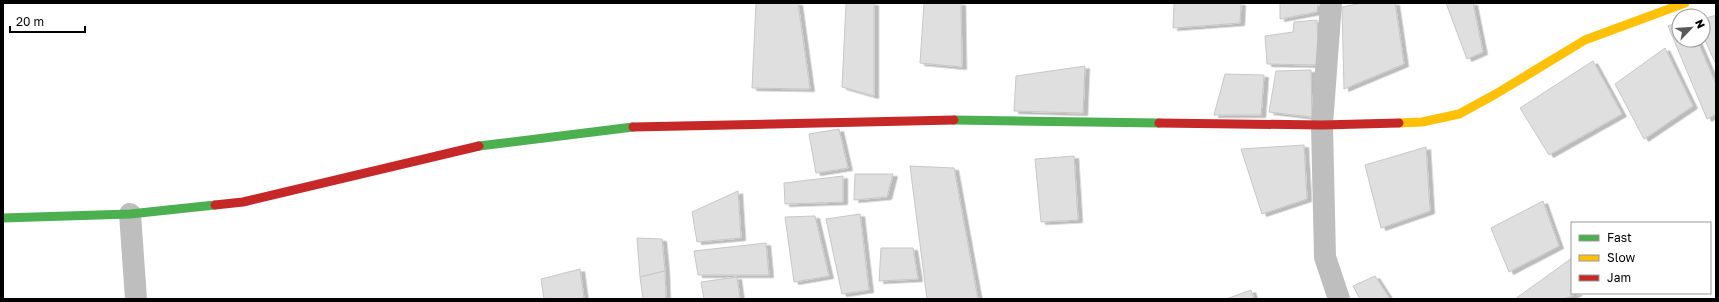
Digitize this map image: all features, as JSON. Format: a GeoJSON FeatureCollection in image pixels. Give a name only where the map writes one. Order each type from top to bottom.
{"type":"FeatureCollection","features":[{"type":"Feature","properties":{"kind":"street"},"geometry":{"type":"LineString","coordinates":[[1331,3],[1322,125],[1325,257],[1339,299]]}},
{"type":"Feature","properties":{"kind":"street"},"geometry":{"type":"LineString","coordinates":[[3,218],[130,214],[243,202],[485,145],[630,127],[927,120],[1322,125],[1422,122],[1459,114],[1494,95],[1585,40],[1685,3]]}},
{"type":"Feature","properties":{"kind":"street"},"geometry":{"type":"LineString","coordinates":[[130,214],[136,299]]}},
{"type":"Feature","properties":{"kind":"building"},"geometry":{"type":"Polygon","coordinates":[[[756,3],[798,3],[810,89],[752,88],[756,3]]]}},
{"type":"Feature","properties":{"kind":"building"},"geometry":{"type":"Polygon","coordinates":[[[846,3],[874,3],[874,96],[842,87],[846,3]]]}},
{"type":"Feature","properties":{"kind":"building"},"geometry":{"type":"Polygon","coordinates":[[[924,3],[961,3],[962,67],[920,63],[924,3]]]}},
{"type":"Feature","properties":{"kind":"building"},"geometry":{"type":"Polygon","coordinates":[[[1174,3],[1241,3],[1240,23],[1173,28],[1174,3]]]}},
{"type":"Feature","properties":{"kind":"building"},"geometry":{"type":"Polygon","coordinates":[[[1280,3],[1318,3],[1317,12],[1280,19],[1280,3]]]}},
{"type":"Feature","properties":{"kind":"building"},"geometry":{"type":"Polygon","coordinates":[[[1362,3],[1395,3],[1404,64],[1344,89],[1342,7],[1362,3]]]}},
{"type":"Feature","properties":{"kind":"building"},"geometry":{"type":"Polygon","coordinates":[[[1446,3],[1473,3],[1483,52],[1467,59],[1446,3]]]}},
{"type":"Feature","properties":{"kind":"building"},"geometry":{"type":"Polygon","coordinates":[[[1716,15],[1716,62],[1709,48],[1711,48],[1711,17],[1716,15]]]}},
{"type":"Feature","properties":{"kind":"building"},"geometry":{"type":"Polygon","coordinates":[[[1317,20],[1319,65],[1267,64],[1265,36],[1293,32],[1294,22],[1317,20]]]}},
{"type":"Feature","properties":{"kind":"building"},"geometry":{"type":"Polygon","coordinates":[[[1671,25],[1671,33],[1668,26],[1671,25]]]}},
{"type":"Feature","properties":{"kind":"building"},"geometry":{"type":"Polygon","coordinates":[[[1665,48],[1693,106],[1644,139],[1615,84],[1665,48]]]}},
{"type":"Feature","properties":{"kind":"building"},"geometry":{"type":"Polygon","coordinates":[[[1677,48],[1700,48],[1716,84],[1716,114],[1707,119],[1677,48]]]}},
{"type":"Feature","properties":{"kind":"building"},"geometry":{"type":"Polygon","coordinates":[[[1593,61],[1622,114],[1549,155],[1520,108],[1593,61]]]}},
{"type":"Feature","properties":{"kind":"building"},"geometry":{"type":"Polygon","coordinates":[[[1085,66],[1083,113],[1014,111],[1016,76],[1085,66]]]}},
{"type":"Feature","properties":{"kind":"building"},"geometry":{"type":"Polygon","coordinates":[[[1311,70],[1312,117],[1269,112],[1276,71],[1311,70]]]}},
{"type":"Feature","properties":{"kind":"building"},"geometry":{"type":"Polygon","coordinates":[[[1225,74],[1264,75],[1261,115],[1214,115],[1225,74]]]}},
{"type":"Feature","properties":{"kind":"building"},"geometry":{"type":"Polygon","coordinates":[[[839,129],[848,168],[816,173],[809,134],[839,129]]]}},
{"type":"Feature","properties":{"kind":"building"},"geometry":{"type":"Polygon","coordinates":[[[1304,145],[1307,199],[1262,214],[1241,149],[1304,145]]]}},
{"type":"Feature","properties":{"kind":"building"},"geometry":{"type":"Polygon","coordinates":[[[1426,147],[1430,211],[1381,228],[1365,165],[1426,147]]]}},
{"type":"Feature","properties":{"kind":"building"},"geometry":{"type":"Polygon","coordinates":[[[1074,156],[1078,220],[1041,222],[1035,159],[1074,156]]]}},
{"type":"Feature","properties":{"kind":"building"},"geometry":{"type":"Polygon","coordinates":[[[910,166],[954,168],[978,299],[927,299],[910,166]]]}},
{"type":"Feature","properties":{"kind":"building"},"geometry":{"type":"Polygon","coordinates":[[[855,174],[893,174],[887,197],[854,200],[855,174]]]}},
{"type":"Feature","properties":{"kind":"building"},"geometry":{"type":"Polygon","coordinates":[[[843,176],[843,202],[785,204],[784,183],[843,176]]]}},
{"type":"Feature","properties":{"kind":"building"},"geometry":{"type":"Polygon","coordinates":[[[738,191],[741,238],[697,242],[692,212],[738,191]]]}},
{"type":"Feature","properties":{"kind":"building"},"geometry":{"type":"Polygon","coordinates":[[[1543,201],[1559,246],[1509,272],[1491,228],[1543,201]]]}},
{"type":"Feature","properties":{"kind":"building"},"geometry":{"type":"Polygon","coordinates":[[[860,214],[869,290],[842,294],[826,219],[860,214]]]}},
{"type":"Feature","properties":{"kind":"building"},"geometry":{"type":"Polygon","coordinates":[[[815,216],[829,276],[794,282],[785,217],[815,216]]]}},
{"type":"Feature","properties":{"kind":"building"},"geometry":{"type":"Polygon","coordinates":[[[637,238],[662,239],[665,271],[640,277],[637,238]]]}},
{"type":"Feature","properties":{"kind":"building"},"geometry":{"type":"Polygon","coordinates":[[[766,243],[769,275],[698,275],[694,251],[766,243]]]}},
{"type":"Feature","properties":{"kind":"building"},"geometry":{"type":"Polygon","coordinates":[[[881,248],[913,248],[918,279],[879,281],[881,248]]]}},
{"type":"Feature","properties":{"kind":"building"},"geometry":{"type":"Polygon","coordinates":[[[1571,259],[1571,294],[1576,294],[1564,299],[1515,299],[1571,259]]]}},
{"type":"Feature","properties":{"kind":"building"},"geometry":{"type":"Polygon","coordinates":[[[580,269],[584,299],[544,299],[541,279],[580,269]]]}},
{"type":"Feature","properties":{"kind":"building"},"geometry":{"type":"Polygon","coordinates":[[[665,271],[666,299],[643,299],[640,277],[665,271]]]}},
{"type":"Feature","properties":{"kind":"building"},"geometry":{"type":"Polygon","coordinates":[[[1375,276],[1390,299],[1360,299],[1353,286],[1375,276]]]}},
{"type":"Feature","properties":{"kind":"building"},"geometry":{"type":"Polygon","coordinates":[[[737,277],[740,299],[704,299],[701,282],[737,277]]]}},
{"type":"Feature","properties":{"kind":"building"},"geometry":{"type":"Polygon","coordinates":[[[1251,290],[1254,299],[1226,299],[1251,290]]]}},
{"type":"Feature","properties":{"kind":"traffic: fast"},"geometry":{"type":"LineString","coordinates":[[954,120],[1159,123]]}},
{"type":"Feature","properties":{"kind":"traffic: fast"},"geometry":{"type":"LineString","coordinates":[[479,146],[633,127]]}},
{"type":"Feature","properties":{"kind":"traffic: fast"},"geometry":{"type":"LineString","coordinates":[[3,218],[130,214],[215,205]]}},
{"type":"Feature","properties":{"kind":"traffic: slow"},"geometry":{"type":"LineString","coordinates":[[1399,123],[1422,122],[1459,114],[1494,95],[1585,40],[1685,3]]}},
{"type":"Feature","properties":{"kind":"traffic: jam"},"geometry":{"type":"LineString","coordinates":[[633,127],[954,120]]}},
{"type":"Feature","properties":{"kind":"traffic: jam"},"geometry":{"type":"LineString","coordinates":[[1159,123],[1322,125],[1399,123]]}},
{"type":"Feature","properties":{"kind":"traffic: jam"},"geometry":{"type":"LineString","coordinates":[[215,205],[243,202],[479,146]]}}]}
